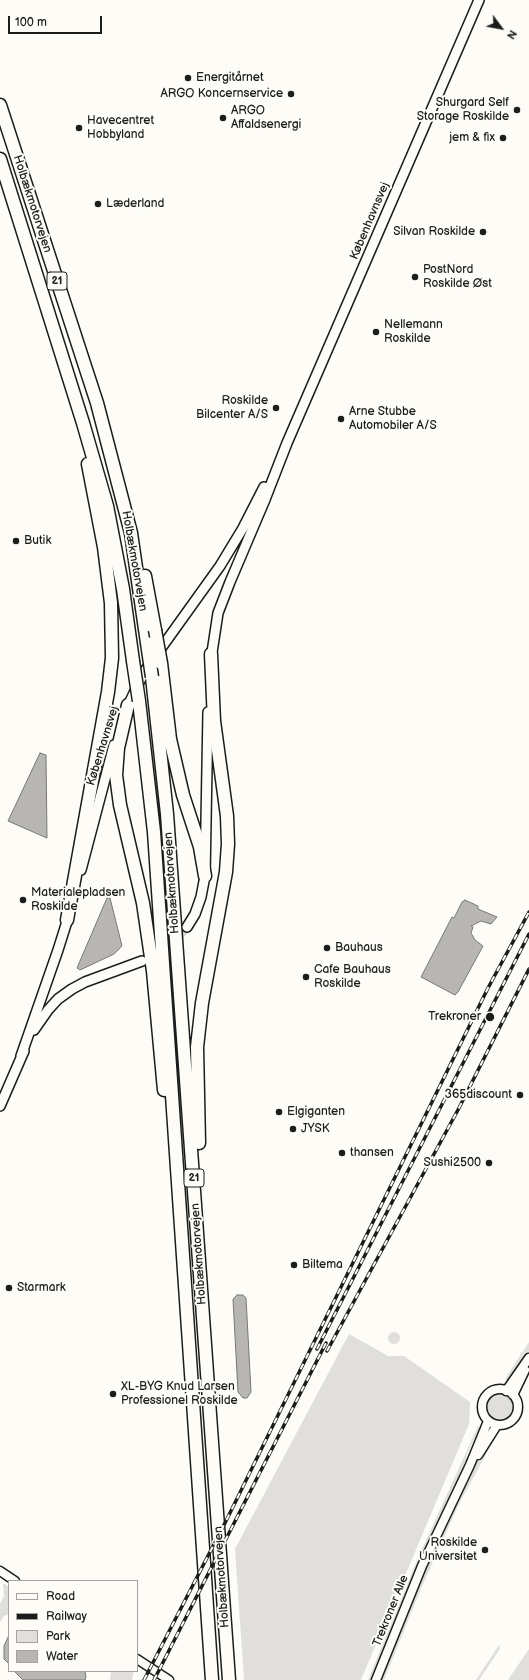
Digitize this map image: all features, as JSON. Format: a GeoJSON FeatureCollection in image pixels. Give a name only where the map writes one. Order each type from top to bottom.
{"type":"FeatureCollection","features":[{"type":"Feature","properties":{"kind":"highway","name":"Holbækmotorvejen"},"geometry":{"type":"LineString","coordinates":[[0,106],[97,403],[112,458],[131,533],[152,677],[167,814],[196,1200],[229,1680]]}},
{"type":"Feature","properties":{"kind":"highway","name":"Holbækmotorvejen"},"geometry":{"type":"LineString","coordinates":[[0,159],[83,423],[107,506],[123,589],[139,701],[154,832],[212,1680]]}},
{"type":"Feature","properties":{"kind":"highway"},"geometry":{"type":"LineString","coordinates":[[67,920],[108,692],[112,658],[111,603],[104,548],[86,455],[83,423]]}},
{"type":"Feature","properties":{"kind":"highway"},"geometry":{"type":"LineString","coordinates":[[112,458],[126,490],[155,630],[170,739],[183,795],[200,847],[204,876]]}},
{"type":"Feature","properties":{"kind":"highway"},"geometry":{"type":"LineString","coordinates":[[196,1200],[199,1153],[197,1047],[202,1003],[226,872],[228,844],[227,816],[214,721],[211,654]]}},
{"type":"Feature","properties":{"kind":"highway"},"geometry":{"type":"LineString","coordinates":[[128,705],[118,748],[116,775],[120,805],[143,903],[153,971],[167,1130],[178,1188]]}},
{"type":"Feature","properties":{"kind":"main road","name":"Københavnsvej"},"geometry":{"type":"LineString","coordinates":[[188,927],[195,914],[201,897],[204,876],[211,654],[218,613],[264,502],[283,451],[479,0]]}},
{"type":"Feature","properties":{"kind":"main road","name":"Københavnsvej"},"geometry":{"type":"LineString","coordinates":[[21,1056],[58,950],[117,735],[128,705],[144,672],[220,566],[243,528],[283,451]]}},
{"type":"Feature","properties":{"kind":"main road","name":"Københavnsvej"},"geometry":{"type":"LineString","coordinates":[[0,1106],[36,1025],[48,1010],[65,994],[85,982],[142,962]]}},
{"type":"Feature","properties":{"kind":"street"},"geometry":{"type":"LineString","coordinates":[[510,1393],[526,1367],[528,1360]]}},
{"type":"Feature","properties":{"kind":"street"},"geometry":{"type":"LineString","coordinates":[[494,1391],[510,1393],[516,1400],[518,1407],[515,1417],[506,1424],[497,1425],[488,1421],[483,1412],[482,1406],[484,1399],[494,1391]]}},
{"type":"Feature","properties":{"kind":"street","name":"Trekroner Alle"},"geometry":{"type":"LineString","coordinates":[[376,1680],[422,1566],[470,1465],[488,1421]]}},
{"type":"Feature","properties":{"kind":"street","name":"Trekroner Alle"},"geometry":{"type":"LineString","coordinates":[[470,1465],[497,1425]]}},
{"type":"Feature","properties":{"kind":"street"},"geometry":{"type":"LineString","coordinates":[[0,1571],[14,1580]]}},
{"type":"Feature","properties":{"kind":"street"},"geometry":{"type":"LineString","coordinates":[[138,1660],[169,1680]]}},
{"type":"Feature","properties":{"kind":"green space"},"geometry":{"type":"Polygon","coordinates":[[[396,1332],[399,1333],[399,1343],[392,1344],[389,1343],[388,1336],[389,1333],[396,1332]]]}},
{"type":"Feature","properties":{"kind":"green space"},"geometry":{"type":"Polygon","coordinates":[[[349,1334],[388,1356],[404,1356],[470,1402],[469,1424],[361,1680],[244,1680],[235,1549],[349,1334]]]}},
{"type":"Feature","properties":{"kind":"green space"},"geometry":{"type":"Polygon","coordinates":[[[529,1342],[529,1351],[509,1382],[505,1379],[529,1342]]]}},
{"type":"Feature","properties":{"kind":"green space"},"geometry":{"type":"Polygon","coordinates":[[[501,1394],[511,1398],[515,1408],[511,1418],[501,1422],[491,1418],[487,1408],[491,1398],[501,1394]]]}},
{"type":"Feature","properties":{"kind":"green space"},"geometry":{"type":"Polygon","coordinates":[[[478,1426],[480,1427],[466,1456],[464,1471],[416,1571],[372,1680],[368,1680],[418,1558],[478,1426]]]}},
{"type":"Feature","properties":{"kind":"green space"},"geometry":{"type":"Polygon","coordinates":[[[493,1435],[496,1436],[460,1502],[423,1584],[384,1680],[380,1680],[407,1611],[431,1556],[458,1498],[484,1448],[493,1435]]]}},
{"type":"Feature","properties":{"kind":"green space"},"geometry":{"type":"Polygon","coordinates":[[[3,1583],[8,1586],[8,1614],[4,1616],[0,1622],[0,1604],[4,1596],[3,1583]]]}},
{"type":"Feature","properties":{"kind":"green space"},"geometry":{"type":"Polygon","coordinates":[[[499,1645],[500,1649],[479,1680],[476,1680],[499,1645]]]}},
{"type":"Feature","properties":{"kind":"green space"},"geometry":{"type":"Polygon","coordinates":[[[529,1649],[529,1680],[508,1680],[529,1649]]]}},
{"type":"Feature","properties":{"kind":"green space"},"geometry":{"type":"Polygon","coordinates":[[[111,1672],[134,1672],[132,1680],[110,1680],[111,1672]]]}},
{"type":"Feature","properties":{"kind":"water"},"geometry":{"type":"Polygon","coordinates":[[[40,753],[46,755],[47,838],[8,821],[40,753]]]}},
{"type":"Feature","properties":{"kind":"water"},"geometry":{"type":"Polygon","coordinates":[[[107,898],[110,898],[122,946],[114,954],[80,970],[77,968],[107,898]]]}},
{"type":"Feature","properties":{"kind":"water"},"geometry":{"type":"Polygon","coordinates":[[[465,900],[478,906],[478,909],[497,917],[491,924],[481,921],[471,926],[473,927],[471,933],[475,940],[483,946],[455,995],[421,977],[452,917],[454,918],[462,902],[465,900]]]}},
{"type":"Feature","properties":{"kind":"water"},"geometry":{"type":"Polygon","coordinates":[[[237,1295],[243,1295],[246,1298],[251,1392],[247,1398],[243,1398],[238,1392],[233,1299],[237,1295]]]}},
{"type":"Feature","properties":{"kind":"water"},"geometry":{"type":"Polygon","coordinates":[[[8,1637],[8,1663],[4,1659],[4,1646],[8,1637]]]}},
{"type":"Feature","properties":{"kind":"water"},"geometry":{"type":"Polygon","coordinates":[[[15,1672],[85,1672],[86,1677],[85,1680],[23,1680],[15,1672]]]}},
{"type":"Feature","properties":{"kind":"tunnel"},"geometry":{"type":"LineString","coordinates":[[159,951],[172,944],[187,927]]}},
{"type":"Feature","properties":{"kind":"railway"},"geometry":{"type":"LineString","coordinates":[[144,1680],[227,1519],[488,988],[529,912]]}},
{"type":"Feature","properties":{"kind":"railway"},"geometry":{"type":"LineString","coordinates":[[317,1349],[529,934]]}},
{"type":"Feature","properties":{"kind":"railway"},"geometry":{"type":"LineString","coordinates":[[327,1351],[459,1108],[529,969]]}},
{"type":"Feature","properties":{"kind":"railway"},"geometry":{"type":"LineString","coordinates":[[154,1680],[326,1343]]}},
{"type":"Feature","properties":{"kind":"place","name":"Energitårnet"},"geometry":{"type":"Point","coordinates":[188,78]}},
{"type":"Feature","properties":{"kind":"place","name":"ARGO Koncernservice"},"geometry":{"type":"Point","coordinates":[291,94]}},
{"type":"Feature","properties":{"kind":"place","name":"Shurgard Self Storage Roskilde"},"geometry":{"type":"Point","coordinates":[517,110]}},
{"type":"Feature","properties":{"kind":"place","name":"ARGO Affaldsenergi"},"geometry":{"type":"Point","coordinates":[223,118]}},
{"type":"Feature","properties":{"kind":"place","name":"Havecentret Hobbyland"},"geometry":{"type":"Point","coordinates":[79,128]}},
{"type":"Feature","properties":{"kind":"place","name":"jem & fix"},"geometry":{"type":"Point","coordinates":[503,138]}},
{"type":"Feature","properties":{"kind":"place","name":"Læderland"},"geometry":{"type":"Point","coordinates":[98,204]}},
{"type":"Feature","properties":{"kind":"place","name":"Silvan Roskilde"},"geometry":{"type":"Point","coordinates":[483,232]}},
{"type":"Feature","properties":{"kind":"place","name":"PostNord Roskilde Øst"},"geometry":{"type":"Point","coordinates":[415,277]}},
{"type":"Feature","properties":{"kind":"place","name":"Nellemann Roskilde"},"geometry":{"type":"Point","coordinates":[376,332]}},
{"type":"Feature","properties":{"kind":"place","name":"Roskilde Bilcenter A/S"},"geometry":{"type":"Point","coordinates":[276,408]}},
{"type":"Feature","properties":{"kind":"place","name":"Arne Stubbe Automobiler A/S"},"geometry":{"type":"Point","coordinates":[341,419]}},
{"type":"Feature","properties":{"kind":"place","name":"Butik"},"geometry":{"type":"Point","coordinates":[16,541]}},
{"type":"Feature","properties":{"kind":"place","name":"Materialepladsen Roskilde"},"geometry":{"type":"Point","coordinates":[23,900]}},
{"type":"Feature","properties":{"kind":"place","name":"Bauhaus"},"geometry":{"type":"Point","coordinates":[327,948]}},
{"type":"Feature","properties":{"kind":"place","name":"Cafe Bauhaus Roskilde"},"geometry":{"type":"Point","coordinates":[306,977]}},
{"type":"Feature","properties":{"kind":"place","name":"Trekroner"},"geometry":{"type":"Point","coordinates":[490,1017]}},
{"type":"Feature","properties":{"kind":"place","name":"365discount"},"geometry":{"type":"Point","coordinates":[520,1095]}},
{"type":"Feature","properties":{"kind":"place","name":"Elgiganten"},"geometry":{"type":"Point","coordinates":[279,1112]}},
{"type":"Feature","properties":{"kind":"place","name":"JYSK"},"geometry":{"type":"Point","coordinates":[293,1129]}},
{"type":"Feature","properties":{"kind":"place","name":"thansen"},"geometry":{"type":"Point","coordinates":[342,1153]}},
{"type":"Feature","properties":{"kind":"place","name":"Sushi2500"},"geometry":{"type":"Point","coordinates":[489,1163]}},
{"type":"Feature","properties":{"kind":"place","name":"Biltema"},"geometry":{"type":"Point","coordinates":[294,1265]}},
{"type":"Feature","properties":{"kind":"place","name":"Starmark"},"geometry":{"type":"Point","coordinates":[9,1288]}},
{"type":"Feature","properties":{"kind":"place","name":"XL-BYG Knud Larsen Professionel Roskilde"},"geometry":{"type":"Point","coordinates":[113,1394]}},
{"type":"Feature","properties":{"kind":"place","name":"Roskilde Universitet"},"geometry":{"type":"Point","coordinates":[485,1550]}}]}
